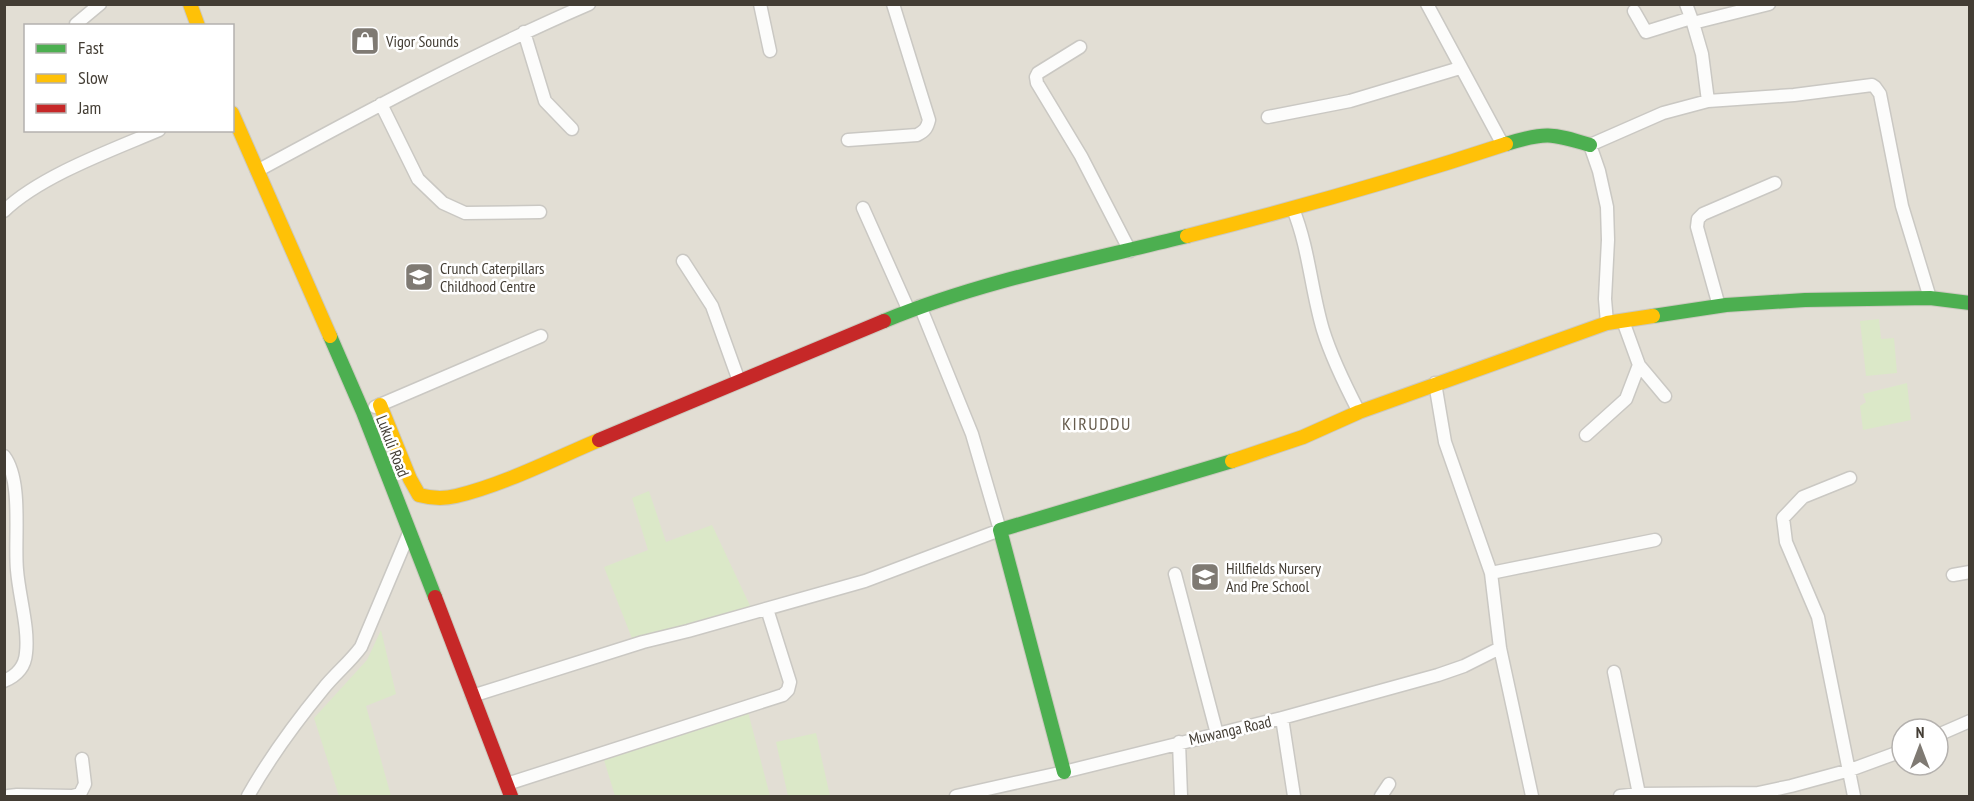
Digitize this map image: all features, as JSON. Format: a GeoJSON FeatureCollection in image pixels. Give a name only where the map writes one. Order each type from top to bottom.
{"type":"FeatureCollection","features":[{"type":"Feature","properties":{"kind":"street"},"geometry":{"type":"LineString","coordinates":[[76,24],[100,4]]}},
{"type":"Feature","properties":{"kind":"street"},"geometry":{"type":"LineString","coordinates":[[190,4],[197,24]]}},
{"type":"Feature","properties":{"kind":"street"},"geometry":{"type":"LineString","coordinates":[[257,171],[381,104],[524,32],[589,4]]}},
{"type":"Feature","properties":{"kind":"street"},"geometry":{"type":"LineString","coordinates":[[760,4],[770,51]]}},
{"type":"Feature","properties":{"kind":"street"},"geometry":{"type":"LineString","coordinates":[[848,140],[917,135],[924,132],[927,127],[929,120],[893,4]]}},
{"type":"Feature","properties":{"kind":"street"},"geometry":{"type":"LineString","coordinates":[[1427,4],[1503,145]]}},
{"type":"Feature","properties":{"kind":"street"},"geometry":{"type":"LineString","coordinates":[[1686,4],[1702,54],[1708,100]]}},
{"type":"Feature","properties":{"kind":"street"},"geometry":{"type":"LineString","coordinates":[[1635,11],[1646,32],[1769,4]]}},
{"type":"Feature","properties":{"kind":"street"},"geometry":{"type":"LineString","coordinates":[[524,32],[545,101],[572,129]]}},
{"type":"Feature","properties":{"kind":"street"},"geometry":{"type":"LineString","coordinates":[[1080,47],[1038,73],[1037,83],[1082,156],[1130,251]]}},
{"type":"Feature","properties":{"kind":"street"},"geometry":{"type":"LineString","coordinates":[[1268,117],[1350,101],[1460,68]]}},
{"type":"Feature","properties":{"kind":"street"},"geometry":{"type":"LineString","coordinates":[[380,405],[410,479],[419,495],[429,498],[454,497],[493,484],[914,308],[983,287],[1293,209],[1421,172],[1534,135],[1557,135],[1590,145],[1663,113],[1708,100],[1794,95],[1872,85],[1880,94],[1902,206],[1930,298]]}},
{"type":"Feature","properties":{"kind":"street"},"geometry":{"type":"LineString","coordinates":[[381,104],[418,179],[443,202],[465,213],[540,212]]}},
{"type":"Feature","properties":{"kind":"street","name":"Lukuli Road"},"geometry":{"type":"LineString","coordinates":[[234,118],[363,412],[509,790]]}},
{"type":"Feature","properties":{"kind":"street"},"geometry":{"type":"LineString","coordinates":[[4,211],[13,202],[47,181],[155,132]]}},
{"type":"Feature","properties":{"kind":"street"},"geometry":{"type":"LineString","coordinates":[[1590,145],[1599,171],[1607,207],[1605,299],[1607,323]]}},
{"type":"Feature","properties":{"kind":"street"},"geometry":{"type":"LineString","coordinates":[[1719,306],[1697,227],[1698,219],[1703,214],[1775,183]]}},
{"type":"Feature","properties":{"kind":"street"},"geometry":{"type":"LineString","coordinates":[[863,208],[914,308],[972,434],[1048,706],[1064,772]]}},
{"type":"Feature","properties":{"kind":"street"},"geometry":{"type":"LineString","coordinates":[[1293,209],[1311,270],[1323,330],[1343,381],[1359,412]]}},
{"type":"Feature","properties":{"kind":"street"},"geometry":{"type":"LineString","coordinates":[[683,261],[712,306],[740,381]]}},
{"type":"Feature","properties":{"kind":"street"},"geometry":{"type":"LineString","coordinates":[[472,696],[643,642],[865,581],[1000,530],[1225,463],[1303,437],[1359,412],[1435,383],[1607,323],[1719,306],[1805,300],[1930,298],[1970,303]]}},
{"type":"Feature","properties":{"kind":"street"},"geometry":{"type":"LineString","coordinates":[[1623,321],[1639,365],[1665,396]]}},
{"type":"Feature","properties":{"kind":"street"},"geometry":{"type":"LineString","coordinates":[[363,412],[541,336]]}},
{"type":"Feature","properties":{"kind":"street"},"geometry":{"type":"LineString","coordinates":[[1586,435],[1626,399],[1639,365]]}},
{"type":"Feature","properties":{"kind":"street"},"geometry":{"type":"LineString","coordinates":[[1435,383],[1445,442],[1491,573],[1500,648],[1532,796]]}},
{"type":"Feature","properties":{"kind":"street"},"geometry":{"type":"LineString","coordinates":[[4,456],[13,477],[17,569],[27,653],[22,669],[4,681]]}},
{"type":"Feature","properties":{"kind":"street"},"geometry":{"type":"LineString","coordinates":[[1850,478],[1803,497],[1783,518],[1786,542],[1818,617],[1854,796]]}},
{"type":"Feature","properties":{"kind":"street"},"geometry":{"type":"LineString","coordinates":[[248,796],[278,746],[328,683],[361,647],[409,533]]}},
{"type":"Feature","properties":{"kind":"street"},"geometry":{"type":"LineString","coordinates":[[1491,573],[1655,540]]}},
{"type":"Feature","properties":{"kind":"street"},"geometry":{"type":"LineString","coordinates":[[1953,575],[1970,572]]}},
{"type":"Feature","properties":{"kind":"street"},"geometry":{"type":"LineString","coordinates":[[1175,574],[1217,734]]}},
{"type":"Feature","properties":{"kind":"street"},"geometry":{"type":"LineString","coordinates":[[509,790],[783,695],[788,690],[790,682],[767,609]]}},
{"type":"Feature","properties":{"kind":"street","name":"Muwanga Road"},"geometry":{"type":"LineString","coordinates":[[956,796],[1282,718],[1438,675],[1464,666],[1500,648]]}},
{"type":"Feature","properties":{"kind":"street"},"geometry":{"type":"LineString","coordinates":[[1614,672],[1639,794]]}},
{"type":"Feature","properties":{"kind":"street"},"geometry":{"type":"LineString","coordinates":[[1282,718],[1294,796]]}},
{"type":"Feature","properties":{"kind":"street"},"geometry":{"type":"LineString","coordinates":[[1950,730],[1970,721]]}},
{"type":"Feature","properties":{"kind":"street"},"geometry":{"type":"LineString","coordinates":[[1179,742],[1181,796]]}},
{"type":"Feature","properties":{"kind":"street"},"geometry":{"type":"LineString","coordinates":[[1620,796],[1758,793],[1850,770],[1890,755]]}},
{"type":"Feature","properties":{"kind":"street"},"geometry":{"type":"LineString","coordinates":[[8,796],[80,794],[85,784],[82,759]]}},
{"type":"Feature","properties":{"kind":"street"},"geometry":{"type":"LineString","coordinates":[[1381,796],[1389,784]]}},
{"type":"Feature","properties":{"kind":"shaded area"},"geometry":{"type":"Polygon","coordinates":[[[5,5],[1969,5],[1969,796],[5,796],[5,5]]]}},
{"type":"Feature","properties":{"kind":"green space"},"geometry":{"type":"Polygon","coordinates":[[[1879,319],[1881,339],[1894,338],[1897,373],[1866,376],[1860,321],[1879,319]]]}},
{"type":"Feature","properties":{"kind":"green space"},"geometry":{"type":"Polygon","coordinates":[[[1907,383],[1911,420],[1863,430],[1860,406],[1866,402],[1863,394],[1907,383]]]}},
{"type":"Feature","properties":{"kind":"green space"},"geometry":{"type":"Polygon","coordinates":[[[649,491],[666,542],[712,525],[753,612],[633,641],[604,567],[648,550],[632,498],[649,491]]]}},
{"type":"Feature","properties":{"kind":"green space"},"geometry":{"type":"Polygon","coordinates":[[[381,630],[396,694],[366,706],[391,796],[339,796],[314,718],[367,660],[381,630]]]}},
{"type":"Feature","properties":{"kind":"green space"},"geometry":{"type":"Polygon","coordinates":[[[748,712],[770,796],[615,796],[604,760],[748,712]]]}},
{"type":"Feature","properties":{"kind":"green space"},"geometry":{"type":"Polygon","coordinates":[[[816,733],[830,796],[788,796],[776,742],[816,733]]]}},
{"type":"Feature","properties":{"kind":"traffic: fast"},"geometry":{"type":"LineString","coordinates":[[1506,144],[1530,137],[1557,136],[1590,145]]}},
{"type":"Feature","properties":{"kind":"traffic: fast"},"geometry":{"type":"LineString","coordinates":[[884,321],[996,283],[1187,236]]}},
{"type":"Feature","properties":{"kind":"traffic: fast"},"geometry":{"type":"LineString","coordinates":[[1653,316],[1726,305],[1805,300],[1930,298],[1970,303]]}},
{"type":"Feature","properties":{"kind":"traffic: fast"},"geometry":{"type":"LineString","coordinates":[[330,336],[363,412],[435,597]]}},
{"type":"Feature","properties":{"kind":"traffic: fast"},"geometry":{"type":"LineString","coordinates":[[1064,772],[1000,530],[1232,461]]}},
{"type":"Feature","properties":{"kind":"traffic: slow"},"geometry":{"type":"LineString","coordinates":[[190,4],[197,24]]}},
{"type":"Feature","properties":{"kind":"traffic: slow"},"geometry":{"type":"LineString","coordinates":[[234,118],[330,336]]}},
{"type":"Feature","properties":{"kind":"traffic: slow"},"geometry":{"type":"LineString","coordinates":[[1187,236],[1347,193],[1506,144]]}},
{"type":"Feature","properties":{"kind":"traffic: slow"},"geometry":{"type":"LineString","coordinates":[[1232,461],[1303,437],[1359,412],[1607,323],[1653,316]]}},
{"type":"Feature","properties":{"kind":"traffic: slow"},"geometry":{"type":"LineString","coordinates":[[380,405],[410,479],[419,495],[428,497],[451,497],[474,491],[528,471],[599,440]]}},
{"type":"Feature","properties":{"kind":"traffic: jam"},"geometry":{"type":"LineString","coordinates":[[599,440],[884,321]]}},
{"type":"Feature","properties":{"kind":"traffic: jam"},"geometry":{"type":"LineString","coordinates":[[435,597],[511,796]]}},
{"type":"Feature","properties":{"kind":"place","name":"Vigor Sounds"},"geometry":{"type":"Point","coordinates":[365,41]}},
{"type":"Feature","properties":{"kind":"place","name":"Crunch Caterpillars Childhood Centre"},"geometry":{"type":"Point","coordinates":[419,277]}},
{"type":"Feature","properties":{"kind":"place","name":"Hillfields Nursery And Pre School"},"geometry":{"type":"Point","coordinates":[1205,577]}},
{"type":"Feature","properties":{"kind":"district","name":"KIRUDDU"},"geometry":{"type":"Point","coordinates":[1097,423]}}]}
